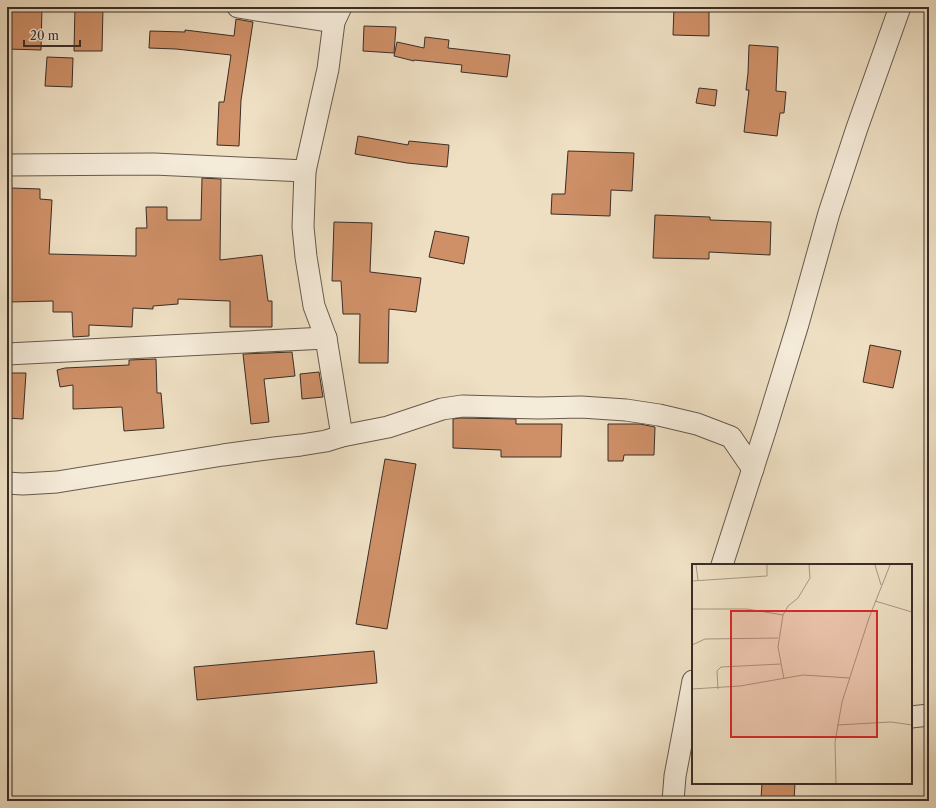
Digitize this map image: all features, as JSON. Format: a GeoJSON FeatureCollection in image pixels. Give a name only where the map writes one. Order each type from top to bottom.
{"type":"FeatureCollection","features":[{"type":"Feature","properties":{"kind":"street"},"geometry":{"type":"LineString","coordinates":[[238,7],[338,15],[328,70],[306,171],[303,227],[314,306],[326,338],[342,436]]}},
{"type":"Feature","properties":{"kind":"street"},"geometry":{"type":"LineString","coordinates":[[722,564],[798,324],[829,213],[857,128],[900,7]]}},
{"type":"Feature","properties":{"kind":"street"},"geometry":{"type":"LineString","coordinates":[[7,165],[154,164],[306,171]]}},
{"type":"Feature","properties":{"kind":"street"},"geometry":{"type":"LineString","coordinates":[[7,354],[326,338]]}},
{"type":"Feature","properties":{"kind":"street"},"geometry":{"type":"LineString","coordinates":[[7,483],[23,484],[57,482],[238,453],[326,441],[342,436],[388,427],[442,409],[462,406],[539,408],[581,407],[626,410],[659,415],[697,424],[731,437],[753,469]]}},
{"type":"Feature","properties":{"kind":"street"},"geometry":{"type":"LineString","coordinates":[[731,437],[766,428]]}},
{"type":"Feature","properties":{"kind":"street"},"geometry":{"type":"LineString","coordinates":[[673,801],[675,776],[688,728],[692,690]]}},
{"type":"Feature","properties":{"kind":"street"},"geometry":{"type":"LineString","coordinates":[[912,717],[929,715]]}},
{"type":"Feature","properties":{"kind":"building"},"geometry":{"type":"Polygon","coordinates":[[[9,7],[42,7],[41,50],[7,49],[9,7]]]}},
{"type":"Feature","properties":{"kind":"building"},"geometry":{"type":"Polygon","coordinates":[[[75,7],[103,7],[102,51],[74,51],[75,7]]]}},
{"type":"Feature","properties":{"kind":"building"},"geometry":{"type":"Polygon","coordinates":[[[674,7],[709,7],[709,36],[673,35],[674,7]]]}},
{"type":"Feature","properties":{"kind":"building"},"geometry":{"type":"Polygon","coordinates":[[[236,19],[253,22],[241,100],[239,146],[217,145],[219,102],[224,102],[231,55],[176,49],[149,48],[150,31],[185,32],[185,30],[234,36],[236,19]]]}},
{"type":"Feature","properties":{"kind":"building"},"geometry":{"type":"Polygon","coordinates":[[[364,26],[396,27],[394,53],[363,51],[364,26]]]}},
{"type":"Feature","properties":{"kind":"building"},"geometry":{"type":"Polygon","coordinates":[[[425,37],[449,40],[448,48],[510,55],[507,77],[461,72],[462,65],[414,61],[394,56],[397,42],[424,48],[425,37]]]}},
{"type":"Feature","properties":{"kind":"building"},"geometry":{"type":"Polygon","coordinates":[[[749,45],[778,47],[776,91],[786,92],[784,113],[780,113],[777,136],[744,132],[749,90],[746,90],[749,45]]]}},
{"type":"Feature","properties":{"kind":"building"},"geometry":{"type":"Polygon","coordinates":[[[47,57],[73,58],[72,87],[45,86],[47,57]]]}},
{"type":"Feature","properties":{"kind":"building"},"geometry":{"type":"Polygon","coordinates":[[[699,88],[717,90],[715,106],[696,103],[699,88]]]}},
{"type":"Feature","properties":{"kind":"building"},"geometry":{"type":"Polygon","coordinates":[[[358,136],[408,145],[409,141],[449,145],[447,167],[407,163],[355,154],[358,136]]]}},
{"type":"Feature","properties":{"kind":"building"},"geometry":{"type":"Polygon","coordinates":[[[568,151],[634,153],[632,191],[611,190],[610,216],[551,214],[552,194],[565,194],[568,151]]]}},
{"type":"Feature","properties":{"kind":"building"},"geometry":{"type":"Polygon","coordinates":[[[202,178],[221,179],[220,260],[262,255],[268,301],[272,301],[272,327],[230,327],[230,301],[178,299],[178,304],[153,306],[153,309],[133,308],[132,327],[89,325],[89,336],[73,337],[72,312],[53,312],[53,301],[9,302],[7,242],[11,188],[40,189],[40,199],[52,200],[49,254],[136,256],[136,228],[147,228],[146,207],[167,207],[167,220],[201,220],[202,178]]]}},
{"type":"Feature","properties":{"kind":"building"},"geometry":{"type":"Polygon","coordinates":[[[655,215],[710,217],[710,220],[771,222],[770,255],[709,252],[709,259],[653,258],[655,215]]]}},
{"type":"Feature","properties":{"kind":"building"},"geometry":{"type":"Polygon","coordinates":[[[334,222],[372,223],[370,272],[421,278],[416,312],[389,309],[388,363],[359,363],[360,314],[343,314],[341,281],[332,281],[334,222]]]}},
{"type":"Feature","properties":{"kind":"building"},"geometry":{"type":"Polygon","coordinates":[[[435,231],[469,237],[464,264],[429,257],[435,231]]]}},
{"type":"Feature","properties":{"kind":"building"},"geometry":{"type":"Polygon","coordinates":[[[870,345],[901,351],[893,388],[863,382],[870,345]]]}},
{"type":"Feature","properties":{"kind":"building"},"geometry":{"type":"Polygon","coordinates":[[[292,352],[295,376],[264,379],[269,422],[251,424],[243,354],[292,352]]]}},
{"type":"Feature","properties":{"kind":"building"},"geometry":{"type":"Polygon","coordinates":[[[156,359],[157,393],[161,393],[164,428],[124,431],[122,407],[73,409],[73,385],[60,387],[57,370],[65,368],[129,365],[129,360],[156,359]]]}},
{"type":"Feature","properties":{"kind":"building"},"geometry":{"type":"Polygon","coordinates":[[[319,372],[323,397],[302,399],[300,374],[319,372]]]}},
{"type":"Feature","properties":{"kind":"building"},"geometry":{"type":"Polygon","coordinates":[[[7,373],[26,373],[23,419],[7,418],[7,373]]]}},
{"type":"Feature","properties":{"kind":"building"},"geometry":{"type":"Polygon","coordinates":[[[453,419],[516,419],[516,424],[562,424],[561,457],[501,457],[501,450],[453,448],[453,419]]]}},
{"type":"Feature","properties":{"kind":"building"},"geometry":{"type":"Polygon","coordinates":[[[608,424],[640,424],[655,427],[654,455],[624,455],[623,461],[608,461],[608,424]]]}},
{"type":"Feature","properties":{"kind":"building"},"geometry":{"type":"Polygon","coordinates":[[[385,459],[416,464],[387,629],[356,624],[385,459]]]}},
{"type":"Feature","properties":{"kind":"building"},"geometry":{"type":"Polygon","coordinates":[[[374,651],[377,683],[197,700],[194,667],[374,651]]]}},
{"type":"Feature","properties":{"kind":"building"},"geometry":{"type":"Polygon","coordinates":[[[762,784],[795,784],[794,800],[761,799],[762,784]]]}}]}
